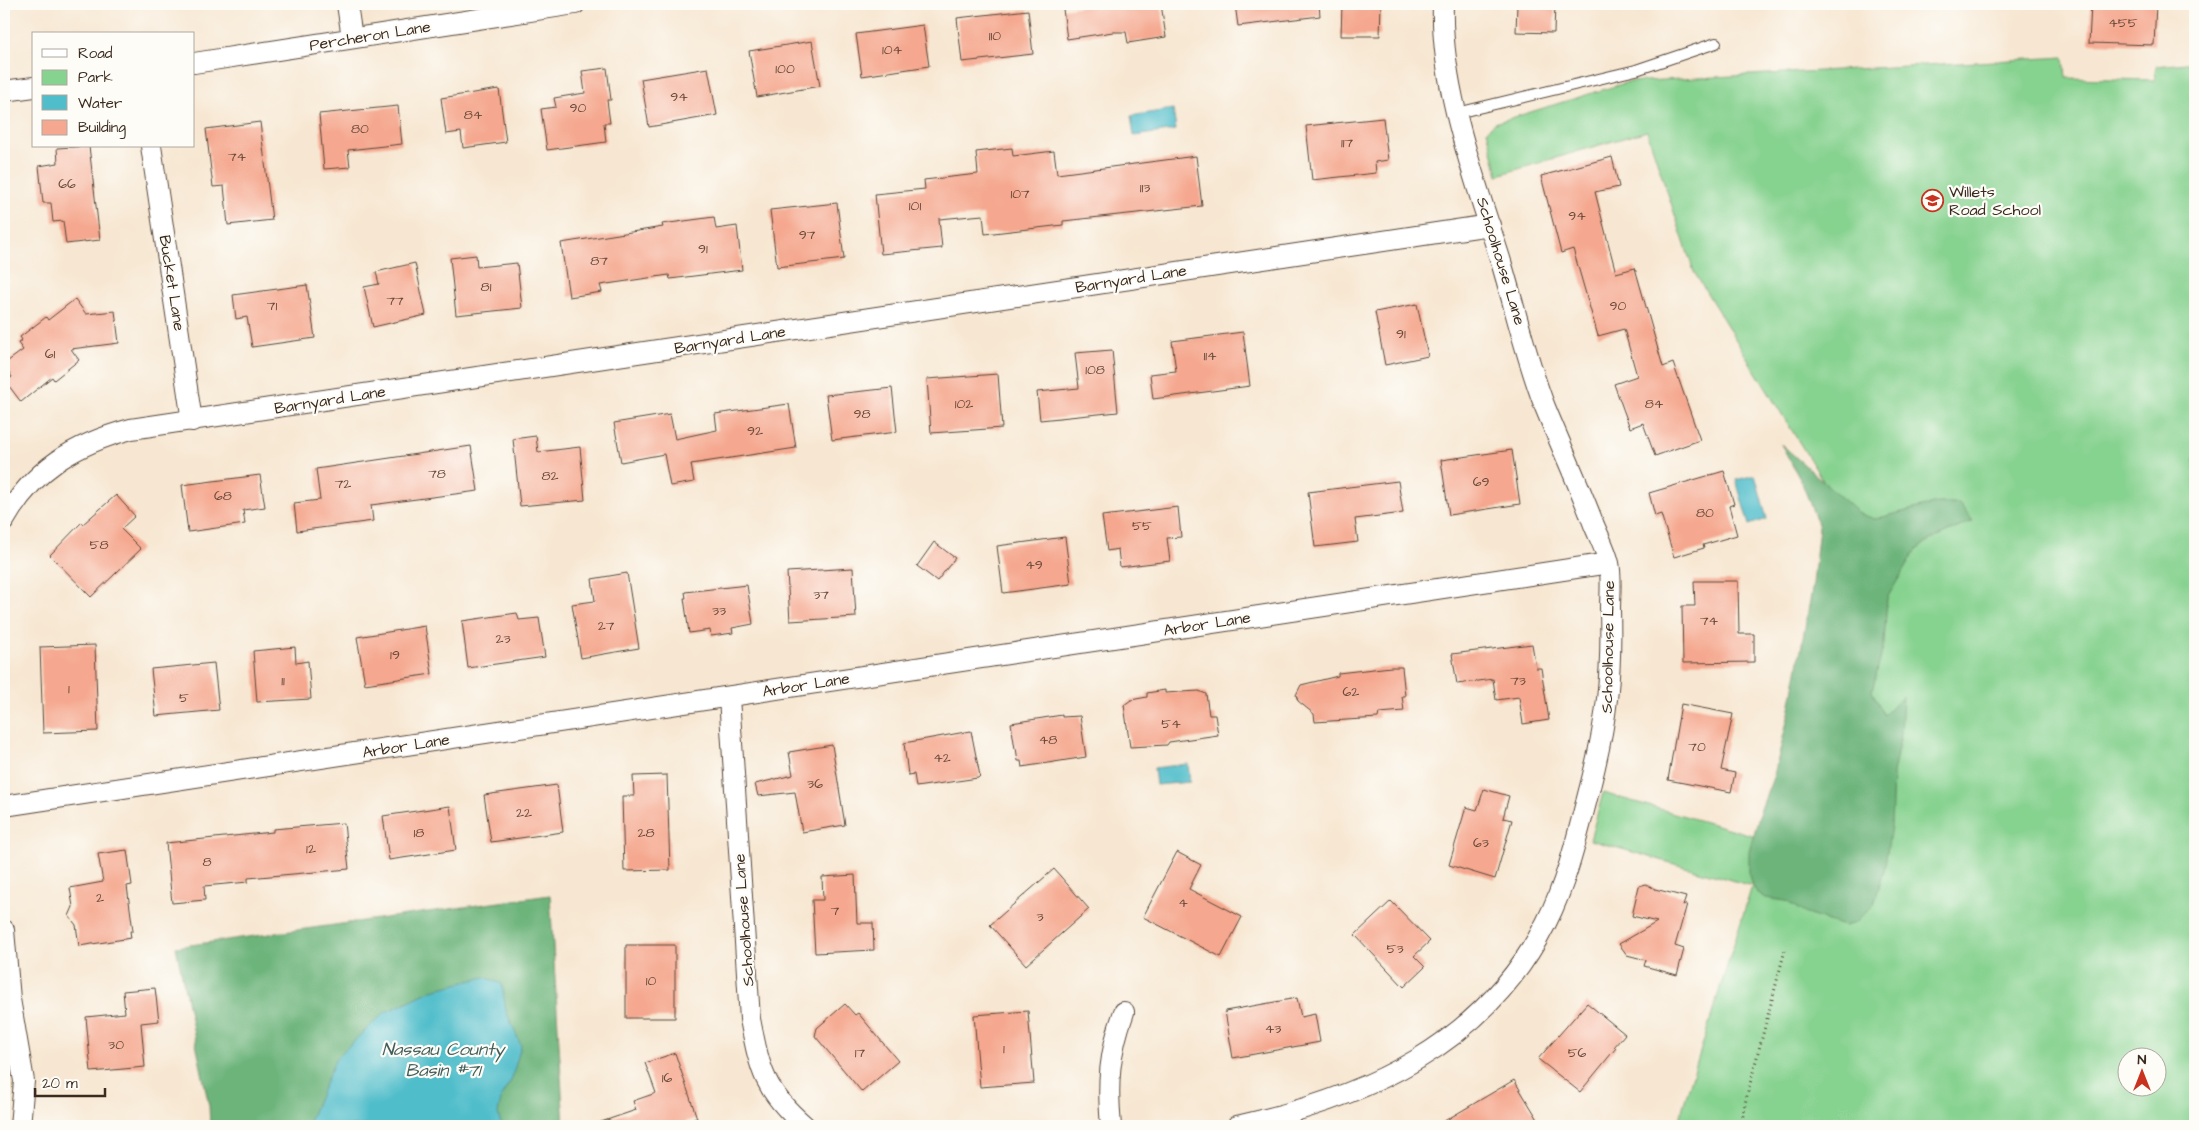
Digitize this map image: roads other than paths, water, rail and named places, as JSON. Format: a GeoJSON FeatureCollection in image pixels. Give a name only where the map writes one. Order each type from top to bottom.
{"type":"FeatureCollection","features":[{"type":"Feature","properties":{"kind":"street"},"geometry":{"type":"LineString","coordinates":[[347,4],[352,38]]}},
{"type":"Feature","properties":{"kind":"street","name":"Percheron Lane"},"geometry":{"type":"LineString","coordinates":[[195,63],[575,4]]}},
{"type":"Feature","properties":{"kind":"street","name":"Schoolhouse Lane"},"geometry":{"type":"LineString","coordinates":[[1237,1126],[1279,1117],[1356,1090],[1437,1049],[1472,1021],[1497,997],[1532,949],[1548,920],[1560,890],[1582,818],[1603,738],[1609,695],[1611,631],[1609,563],[1579,485],[1544,405],[1490,225],[1457,113],[1444,45],[1443,4]]}},
{"type":"Feature","properties":{"kind":"street"},"geometry":{"type":"LineString","coordinates":[[4,91],[32,86]]}},
{"type":"Feature","properties":{"kind":"street","name":"Bucket Lane"},"geometry":{"type":"LineString","coordinates":[[151,148],[192,421]]}},
{"type":"Feature","properties":{"kind":"street","name":"Barnyard Lane"},"geometry":{"type":"LineString","coordinates":[[4,521],[37,476],[76,449],[97,438],[131,429],[1490,225]]}},
{"type":"Feature","properties":{"kind":"street","name":"Arbor Lane"},"geometry":{"type":"LineString","coordinates":[[4,806],[1609,563]]}},
{"type":"Feature","properties":{"kind":"street","name":"Schoolhouse Lane"},"geometry":{"type":"LineString","coordinates":[[729,697],[750,1019],[760,1066],[771,1092],[785,1109],[805,1126]]}},
{"type":"Feature","properties":{"kind":"street"},"geometry":{"type":"LineString","coordinates":[[4,930],[10,999],[24,1080],[20,1126]]}},
{"type":"Feature","properties":{"kind":"street"},"geometry":{"type":"LineString","coordinates":[[1111,1126],[1108,1072],[1113,1045],[1124,1012]]}},
{"type":"Feature","properties":{"kind":"lane"},"geometry":{"type":"LineString","coordinates":[[1457,113],[1636,70],[1716,43]]}},
{"type":"Feature","properties":{"kind":"water"},"geometry":{"type":"Polygon","coordinates":[[[1173,109],[1176,130],[1134,136],[1131,116],[1173,109]]]}},
{"type":"Feature","properties":{"kind":"water"},"geometry":{"type":"Polygon","coordinates":[[[1755,475],[1767,519],[1749,525],[1736,480],[1755,475]]]}},
{"type":"Feature","properties":{"kind":"water"},"geometry":{"type":"Polygon","coordinates":[[[1188,764],[1190,782],[1156,785],[1154,768],[1188,764]]]}},
{"type":"Feature","properties":{"kind":"water","name":"Nassau County Basin #71"},"geometry":{"type":"Polygon","coordinates":[[[485,977],[502,984],[506,1011],[521,1046],[511,1081],[502,1095],[498,1113],[501,1126],[307,1126],[336,1058],[384,1013],[432,990],[485,977]]]}},
{"type":"Feature","properties":{"kind":"place","name":"Willets Road School"},"geometry":{"type":"Point","coordinates":[1933,201]}}]}
